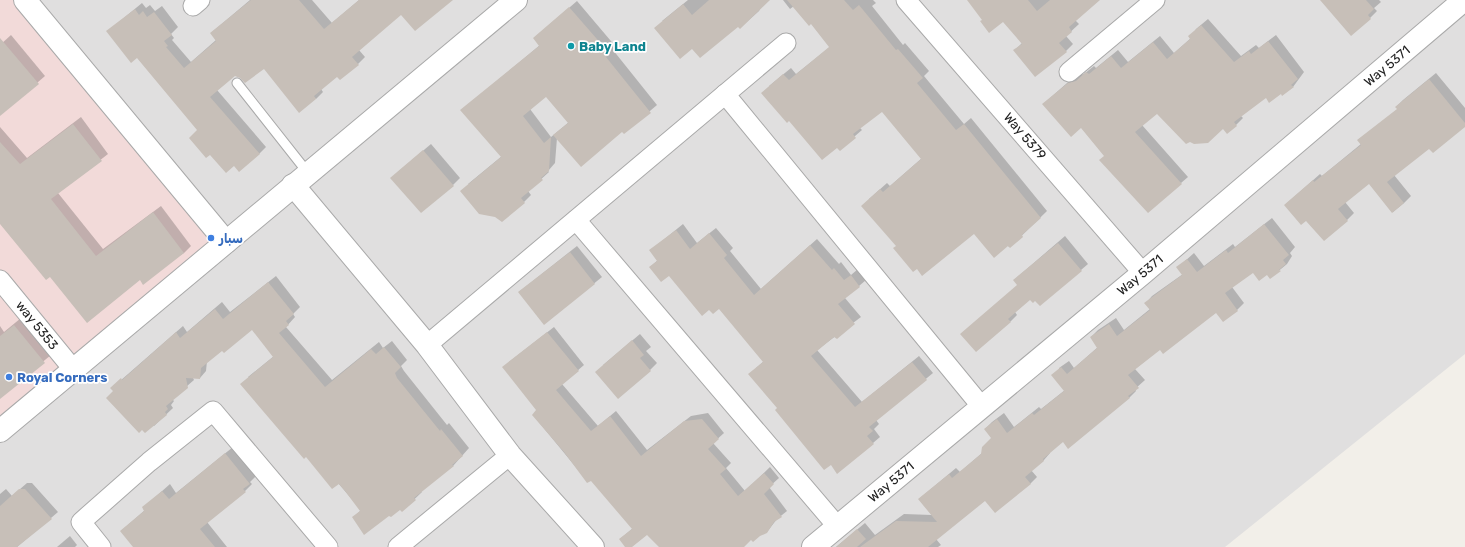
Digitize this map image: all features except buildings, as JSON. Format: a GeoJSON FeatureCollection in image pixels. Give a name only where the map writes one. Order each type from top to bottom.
{"type":"FeatureCollection","features":[{"type":"Feature","properties":{"kind":"street"},"geometry":{"type":"LineString","coordinates":[[25,0],[226,242]]}},
{"type":"Feature","properties":{"kind":"street"},"geometry":{"type":"LineString","coordinates":[[0,431],[516,0]]}},
{"type":"Feature","properties":{"kind":"street","name":"Way 5379"},"geometry":{"type":"LineString","coordinates":[[906,0],[1143,273]]}},
{"type":"Feature","properties":{"kind":"street"},"geometry":{"type":"LineString","coordinates":[[1069,72],[1155,0]]}},
{"type":"Feature","properties":{"kind":"street","name":"Way 5371"},"geometry":{"type":"LineString","coordinates":[[813,547],[1143,273],[1464,0]]}},
{"type":"Feature","properties":{"kind":"street"},"geometry":{"type":"LineString","coordinates":[[427,345],[786,43]]}},
{"type":"Feature","properties":{"kind":"street"},"geometry":{"type":"LineString","coordinates":[[725,94],[982,407]]}},
{"type":"Feature","properties":{"kind":"street"},"geometry":{"type":"LineString","coordinates":[[301,179],[510,455],[593,547]]}},
{"type":"Feature","properties":{"kind":"street"},"geometry":{"type":"LineString","coordinates":[[576,220],[838,527]]}},
{"type":"Feature","properties":{"kind":"street","name":"way 5353"},"geometry":{"type":"LineString","coordinates":[[0,280],[73,369]]}},
{"type":"Feature","properties":{"kind":"street"},"geometry":{"type":"LineString","coordinates":[[101,547],[81,522],[149,462],[213,411],[328,547]]}},
{"type":"Feature","properties":{"kind":"street"},"geometry":{"type":"LineString","coordinates":[[398,547],[510,455]]}},
{"type":"Feature","properties":{"kind":"lane"},"geometry":{"type":"LineString","coordinates":[[237,83],[301,179]]}},
{"type":"Feature","properties":{"kind":"shaded area"},"geometry":{"type":"Polygon","coordinates":[[[0,0],[1465,0],[1465,354],[1225,547],[0,547],[0,0]]]}},
{"type":"Feature","properties":{"kind":"shaded area"},"geometry":{"type":"Polygon","coordinates":[[[0,0],[25,0],[226,242],[0,431],[0,0]]]}},
{"type":"Feature","properties":{"kind":"place","name":"Baby Land"},"geometry":{"type":"Point","coordinates":[571,46]}},
{"type":"Feature","properties":{"kind":"place","name":"سبار"},"geometry":{"type":"Point","coordinates":[211,238]}},
{"type":"Feature","properties":{"kind":"place","name":"Royal Corners"},"geometry":{"type":"Point","coordinates":[9,377]}}]}
